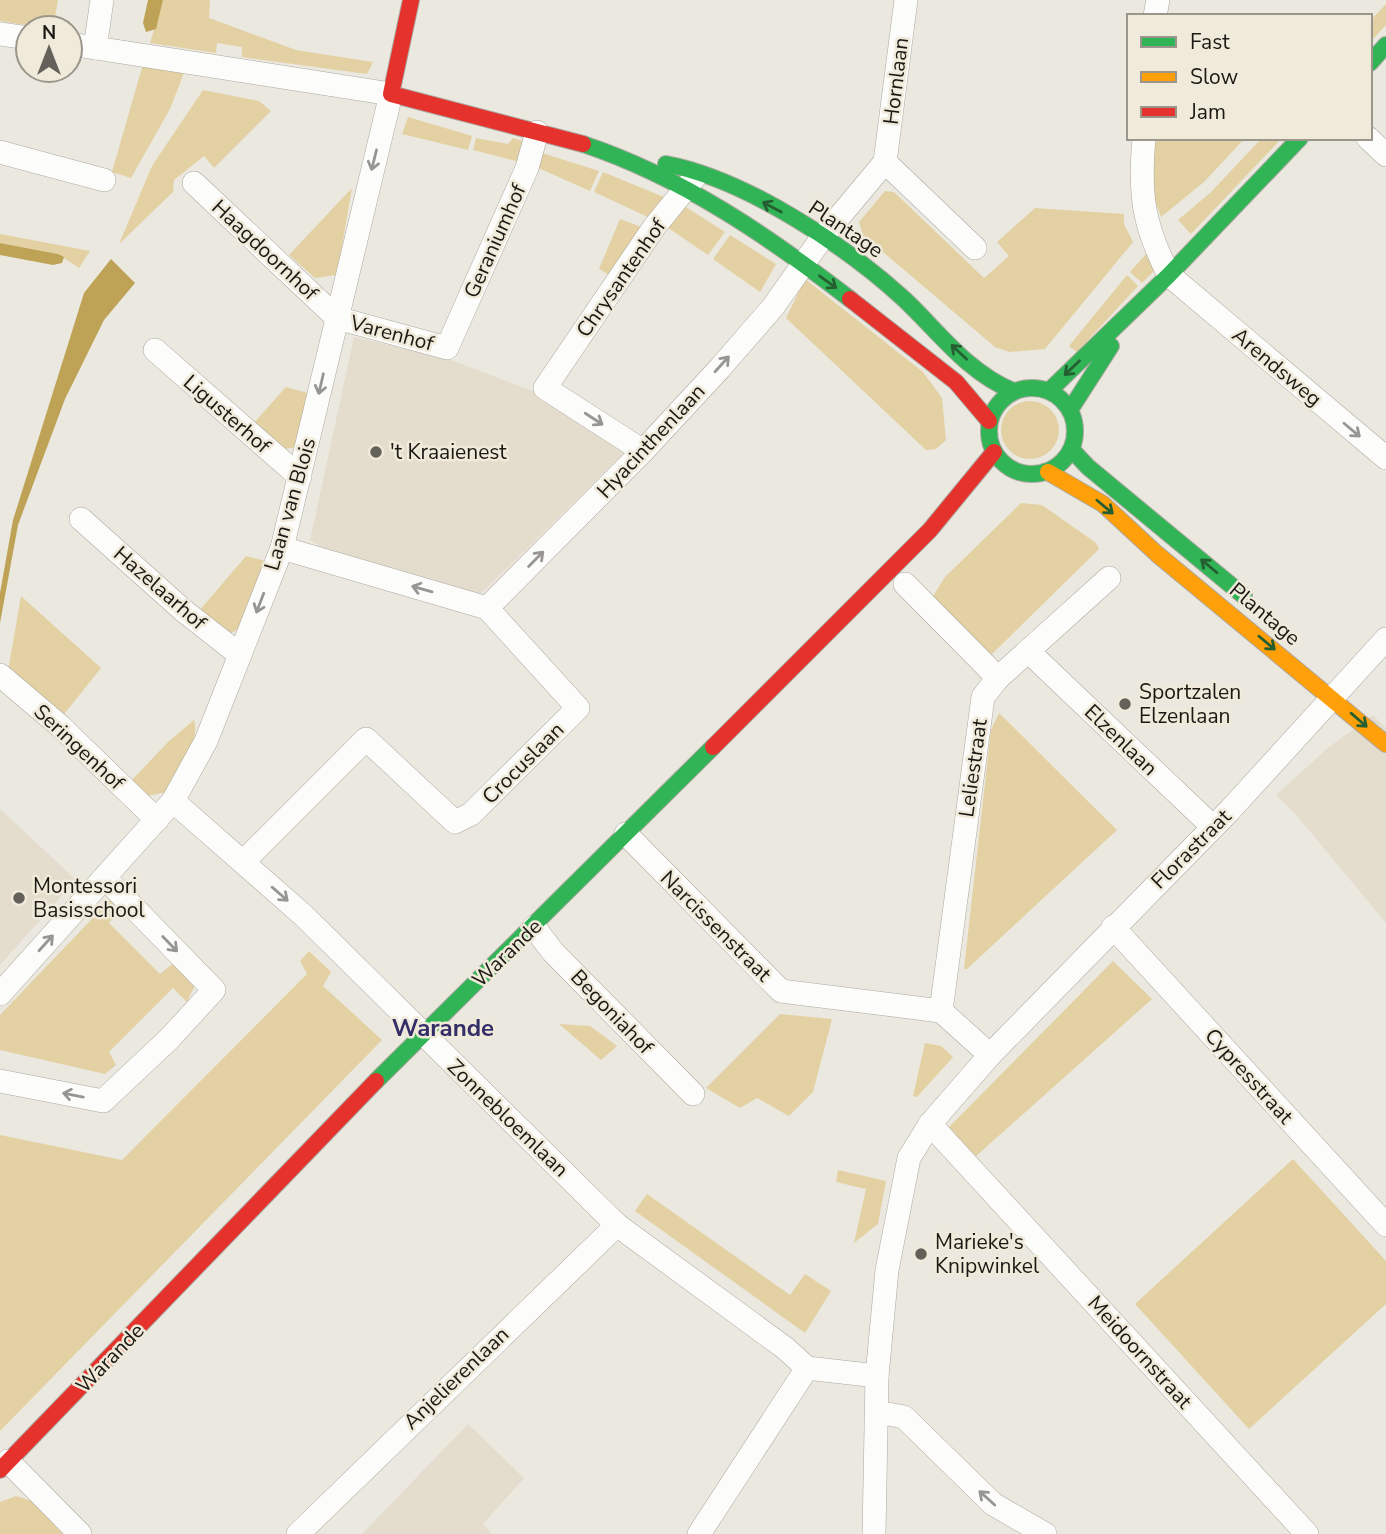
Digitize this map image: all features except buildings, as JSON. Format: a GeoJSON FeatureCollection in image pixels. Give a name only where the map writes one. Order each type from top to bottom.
{"type":"FeatureCollection","features":[{"type":"Feature","properties":{"kind":"main road","name":"Laan van Blois"},"geometry":{"type":"LineString","coordinates":[[391,94],[411,0]]}},
{"type":"Feature","properties":{"kind":"main road"},"geometry":{"type":"LineString","coordinates":[[1372,61],[1386,46]]}},
{"type":"Feature","properties":{"kind":"main road","name":"Plantage"},"geometry":{"type":"LineString","coordinates":[[391,94],[537,132],[693,180],[959,386],[980,406],[989,421]]}},
{"type":"Feature","properties":{"kind":"main road"},"geometry":{"type":"LineString","coordinates":[[1050,390],[1169,275],[1298,140]]}},
{"type":"Feature","properties":{"kind":"main road","name":"Plantage"},"geometry":{"type":"LineString","coordinates":[[693,180],[713,176],[824,235],[868,266],[984,376],[998,386],[1013,391]]}},
{"type":"Feature","properties":{"kind":"main road"},"geometry":{"type":"LineString","coordinates":[[1070,410],[1093,376],[1129,312]]}},
{"type":"Feature","properties":{"kind":"main road"},"geometry":{"type":"LineString","coordinates":[[1026,387],[1050,390],[1070,410],[1075,422],[1072,450],[1057,466],[1048,471],[1029,475],[1005,473],[990,443],[989,421],[1002,398],[1013,391],[1026,387]]}},
{"type":"Feature","properties":{"kind":"main road","name":"Plantage"},"geometry":{"type":"LineString","coordinates":[[1072,450],[1088,467],[1260,610]]}},
{"type":"Feature","properties":{"kind":"main road","name":"Warande"},"geometry":{"type":"LineString","coordinates":[[4,1465],[422,1034],[534,927],[930,530],[994,452]]}},
{"type":"Feature","properties":{"kind":"main road","name":"Plantage"},"geometry":{"type":"LineString","coordinates":[[1048,471],[1103,504],[1157,554],[1339,685],[1386,728]]}},
{"type":"Feature","properties":{"kind":"main road","name":"Warande"},"geometry":{"type":"LineString","coordinates":[[930,530],[984,491]]}},
{"type":"Feature","properties":{"kind":"main road","name":"Plantage"},"geometry":{"type":"LineString","coordinates":[[1339,685],[1386,744]]}},
{"type":"Feature","properties":{"kind":"street"},"geometry":{"type":"LineString","coordinates":[[95,48],[102,0]]}},
{"type":"Feature","properties":{"kind":"street","name":"Hornlaan"},"geometry":{"type":"LineString","coordinates":[[885,162],[906,0]]}},
{"type":"Feature","properties":{"kind":"street"},"geometry":{"type":"LineString","coordinates":[[84,46],[391,94]]}},
{"type":"Feature","properties":{"kind":"street","name":"Laan van Blois"},"geometry":{"type":"LineString","coordinates":[[0,994],[173,801],[206,741],[282,548],[391,94]]}},
{"type":"Feature","properties":{"kind":"street","name":"Geraniumhof"},"geometry":{"type":"LineString","coordinates":[[447,348],[527,168],[537,132]]}},
{"type":"Feature","properties":{"kind":"street"},"geometry":{"type":"LineString","coordinates":[[1144,140],[1140,185],[1151,241],[1169,275]]}},
{"type":"Feature","properties":{"kind":"street"},"geometry":{"type":"LineString","coordinates":[[1370,140],[1386,155]]}},
{"type":"Feature","properties":{"kind":"street"},"geometry":{"type":"LineString","coordinates":[[0,152],[104,180]]}},
{"type":"Feature","properties":{"kind":"street"},"geometry":{"type":"LineString","coordinates":[[804,265],[824,235],[885,162],[975,248]]}},
{"type":"Feature","properties":{"kind":"street","name":"Chrysantenhof"},"geometry":{"type":"LineString","coordinates":[[643,451],[545,388],[655,226],[693,180]]}},
{"type":"Feature","properties":{"kind":"street","name":"Haagdoornhof"},"geometry":{"type":"LineString","coordinates":[[194,183],[337,317]]}},
{"type":"Feature","properties":{"kind":"street","name":"Hyacinthenlaan"},"geometry":{"type":"LineString","coordinates":[[487,608],[643,451],[773,307],[804,265]]}},
{"type":"Feature","properties":{"kind":"street","name":"Arendsweg"},"geometry":{"type":"LineString","coordinates":[[1169,275],[1386,458]]}},
{"type":"Feature","properties":{"kind":"street","name":"Varenhof"},"geometry":{"type":"LineString","coordinates":[[337,317],[447,348]]}},
{"type":"Feature","properties":{"kind":"street","name":"Ligusterhof"},"geometry":{"type":"LineString","coordinates":[[155,350],[300,477]]}},
{"type":"Feature","properties":{"kind":"street","name":"Hazelaarhof"},"geometry":{"type":"LineString","coordinates":[[81,519],[184,611],[240,655]]}},
{"type":"Feature","properties":{"kind":"street"},"geometry":{"type":"LineString","coordinates":[[282,548],[487,608]]}},
{"type":"Feature","properties":{"kind":"street","name":"Leliestraat"},"geometry":{"type":"LineString","coordinates":[[941,1011],[983,697],[998,678],[1109,578]]}},
{"type":"Feature","properties":{"kind":"street"},"geometry":{"type":"LineString","coordinates":[[905,584],[998,678]]}},
{"type":"Feature","properties":{"kind":"street","name":"Crocuslaan"},"geometry":{"type":"LineString","coordinates":[[243,862],[366,739],[455,822],[471,814],[578,708],[487,608]]}},
{"type":"Feature","properties":{"kind":"street","name":"Florastraat"},"geometry":{"type":"LineString","coordinates":[[874,1534],[877,1376],[887,1270],[909,1157],[930,1124],[990,1055],[1112,927],[1213,827],[1339,685],[1386,639]]}},
{"type":"Feature","properties":{"kind":"street","name":"Elzenlaan"},"geometry":{"type":"LineString","coordinates":[[1029,652],[1213,827]]}},
{"type":"Feature","properties":{"kind":"street","name":"Seringenhof"},"geometry":{"type":"LineString","coordinates":[[0,675],[60,726],[157,820]]}},
{"type":"Feature","properties":{"kind":"street","name":"Zonnebloemlaan"},"geometry":{"type":"LineString","coordinates":[[173,801],[303,915],[617,1226],[785,1348],[807,1368]]}},
{"type":"Feature","properties":{"kind":"street","name":"Narcissenstraat"},"geometry":{"type":"LineString","coordinates":[[626,834],[780,991],[941,1011]]}},
{"type":"Feature","properties":{"kind":"street"},"geometry":{"type":"LineString","coordinates":[[0,1081],[103,1101],[169,1039],[214,990],[105,878]]}},
{"type":"Feature","properties":{"kind":"street","name":"Begoniahof"},"geometry":{"type":"LineString","coordinates":[[534,927],[553,952],[693,1094]]}},
{"type":"Feature","properties":{"kind":"street","name":"Cypresstraat"},"geometry":{"type":"LineString","coordinates":[[1112,927],[1386,1225]]}},
{"type":"Feature","properties":{"kind":"street"},"geometry":{"type":"LineString","coordinates":[[941,1011],[990,1055]]}},
{"type":"Feature","properties":{"kind":"street","name":"Meidoornstraat"},"geometry":{"type":"LineString","coordinates":[[930,1124],[1307,1534]]}},
{"type":"Feature","properties":{"kind":"street","name":"Anjelierenlaan"},"geometry":{"type":"LineString","coordinates":[[298,1534],[617,1226]]}},
{"type":"Feature","properties":{"kind":"street"},"geometry":{"type":"LineString","coordinates":[[699,1534],[807,1368],[877,1376]]}},
{"type":"Feature","properties":{"kind":"street"},"geometry":{"type":"LineString","coordinates":[[877,1412],[904,1417],[993,1504],[1045,1534]]}},
{"type":"Feature","properties":{"kind":"street"},"geometry":{"type":"LineString","coordinates":[[4,1465],[80,1534]]}},
{"type":"Feature","properties":{"kind":"shaded area"},"geometry":{"type":"Polygon","coordinates":[[[0,0],[58,0],[56,14],[14,14],[14,23],[0,21],[0,0]]]}},
{"type":"Feature","properties":{"kind":"shaded area"},"geometry":{"type":"Polygon","coordinates":[[[148,0],[163,0],[156,29],[146,32],[143,23],[148,0]]]}},
{"type":"Feature","properties":{"kind":"shaded area"},"geometry":{"type":"Polygon","coordinates":[[[163,0],[210,0],[209,18],[296,50],[373,62],[367,74],[242,57],[242,47],[217,43],[216,53],[150,43],[163,0]]]}},
{"type":"Feature","properties":{"kind":"shaded area"},"geometry":{"type":"Polygon","coordinates":[[[1386,4],[1386,25],[1373,39],[1372,19],[1386,4]]]}},
{"type":"Feature","properties":{"kind":"shaded area"},"geometry":{"type":"Polygon","coordinates":[[[143,64],[185,70],[170,109],[131,178],[112,172],[143,64]]]}},
{"type":"Feature","properties":{"kind":"shaded area"},"geometry":{"type":"Polygon","coordinates":[[[203,90],[259,101],[271,111],[214,168],[204,156],[174,180],[173,192],[119,244],[152,166],[203,90]]]}},
{"type":"Feature","properties":{"kind":"shaded area"},"geometry":{"type":"Polygon","coordinates":[[[408,117],[472,136],[468,150],[402,134],[408,117]]]}},
{"type":"Feature","properties":{"kind":"shaded area"},"geometry":{"type":"Polygon","coordinates":[[[476,138],[508,144],[513,138],[526,142],[520,162],[473,150],[476,138]]]}},
{"type":"Feature","properties":{"kind":"shaded area"},"geometry":{"type":"Polygon","coordinates":[[[1154,140],[1243,140],[1204,182],[1161,217],[1152,192],[1154,140]]]}},
{"type":"Feature","properties":{"kind":"shaded area"},"geometry":{"type":"Polygon","coordinates":[[[1260,140],[1280,140],[1191,234],[1178,220],[1210,193],[1260,140]]]}},
{"type":"Feature","properties":{"kind":"shaded area"},"geometry":{"type":"Polygon","coordinates":[[[542,153],[599,171],[590,191],[536,167],[542,153]]]}},
{"type":"Feature","properties":{"kind":"shaded area"},"geometry":{"type":"Polygon","coordinates":[[[603,172],[664,197],[650,218],[594,192],[603,172]]]}},
{"type":"Feature","properties":{"kind":"shaded area"},"geometry":{"type":"Polygon","coordinates":[[[352,188],[337,275],[315,278],[289,255],[352,188]]]}},
{"type":"Feature","properties":{"kind":"shaded area"},"geometry":{"type":"Polygon","coordinates":[[[885,191],[894,192],[984,278],[1009,256],[997,242],[1035,208],[1124,214],[1124,224],[1133,242],[1045,349],[1009,352],[995,347],[863,235],[859,222],[885,191]]]}},
{"type":"Feature","properties":{"kind":"shaded area"},"geometry":{"type":"Polygon","coordinates":[[[681,204],[725,232],[708,255],[664,225],[681,204]]]}},
{"type":"Feature","properties":{"kind":"shaded area"},"geometry":{"type":"Polygon","coordinates":[[[620,219],[644,228],[611,276],[599,269],[620,219]]]}},
{"type":"Feature","properties":{"kind":"shaded area"},"geometry":{"type":"Polygon","coordinates":[[[0,234],[90,251],[79,268],[58,254],[0,243],[0,234]]]}},
{"type":"Feature","properties":{"kind":"shaded area"},"geometry":{"type":"Polygon","coordinates":[[[730,235],[776,264],[760,292],[713,259],[730,235]]]}},
{"type":"Feature","properties":{"kind":"shaded area"},"geometry":{"type":"Polygon","coordinates":[[[0,243],[64,257],[62,263],[53,265],[0,255],[0,243]]]}},
{"type":"Feature","properties":{"kind":"shaded area"},"geometry":{"type":"Polygon","coordinates":[[[1147,253],[1160,265],[1142,283],[1130,272],[1147,253]]]}},
{"type":"Feature","properties":{"kind":"shaded area"},"geometry":{"type":"Polygon","coordinates":[[[111,259],[135,283],[104,320],[65,399],[18,525],[0,623],[0,593],[13,520],[84,293],[111,259]]]}},
{"type":"Feature","properties":{"kind":"shaded area"},"geometry":{"type":"Polygon","coordinates":[[[1127,275],[1138,286],[1077,352],[1069,346],[1127,275]]]}},
{"type":"Feature","properties":{"kind":"shaded area"},"geometry":{"type":"Polygon","coordinates":[[[805,279],[923,372],[942,398],[946,440],[936,449],[926,450],[786,318],[805,279]]]}},
{"type":"Feature","properties":{"kind":"shaded area"},"geometry":{"type":"Polygon","coordinates":[[[354,337],[451,360],[543,395],[622,445],[622,454],[481,594],[323,548],[310,540],[354,337]]]}},
{"type":"Feature","properties":{"kind":"shaded area"},"geometry":{"type":"Polygon","coordinates":[[[286,387],[311,394],[298,447],[278,450],[251,426],[286,387]]]}},
{"type":"Feature","properties":{"kind":"shaded area"},"geometry":{"type":"Polygon","coordinates":[[[1024,401],[1036,401],[1051,409],[1059,424],[1059,436],[1051,451],[1036,459],[1024,459],[1009,451],[1001,436],[1001,424],[1009,409],[1024,401]]]}},
{"type":"Feature","properties":{"kind":"shaded area"},"geometry":{"type":"Polygon","coordinates":[[[1021,503],[1042,505],[1096,543],[1099,549],[989,657],[930,601],[945,577],[1021,503]]]}},
{"type":"Feature","properties":{"kind":"shaded area"},"geometry":{"type":"Polygon","coordinates":[[[246,556],[265,561],[240,628],[229,634],[199,611],[246,556]]]}},
{"type":"Feature","properties":{"kind":"shaded area"},"geometry":{"type":"Polygon","coordinates":[[[21,596],[101,668],[61,718],[8,671],[21,596]]]}},
{"type":"Feature","properties":{"kind":"shaded area"},"geometry":{"type":"Polygon","coordinates":[[[999,713],[1117,830],[964,969],[991,730],[999,713]]]}},
{"type":"Feature","properties":{"kind":"shaded area"},"geometry":{"type":"Polygon","coordinates":[[[1373,715],[1386,728],[1386,923],[1298,817],[1276,795],[1328,748],[1373,715]]]}},
{"type":"Feature","properties":{"kind":"shaded area"},"geometry":{"type":"Polygon","coordinates":[[[194,720],[194,738],[182,766],[166,792],[148,796],[132,780],[168,742],[194,720]]]}},
{"type":"Feature","properties":{"kind":"shaded area"},"geometry":{"type":"Polygon","coordinates":[[[0,809],[76,880],[0,965],[0,809]]]}},
{"type":"Feature","properties":{"kind":"shaded area"},"geometry":{"type":"Polygon","coordinates":[[[111,899],[120,908],[109,923],[160,974],[175,962],[195,985],[187,1002],[173,988],[109,1052],[116,1065],[105,1074],[0,1050],[0,1015],[111,899]]]}},
{"type":"Feature","properties":{"kind":"shaded area"},"geometry":{"type":"Polygon","coordinates":[[[309,951],[331,972],[323,986],[382,1040],[0,1431],[0,1135],[122,1160],[307,974],[300,961],[309,951]]]}},
{"type":"Feature","properties":{"kind":"shaded area"},"geometry":{"type":"Polygon","coordinates":[[[1113,961],[1152,999],[975,1157],[949,1127],[1113,961]]]}},
{"type":"Feature","properties":{"kind":"shaded area"},"geometry":{"type":"Polygon","coordinates":[[[780,1014],[832,1019],[813,1092],[789,1116],[757,1098],[740,1108],[706,1088],[780,1014]]]}},
{"type":"Feature","properties":{"kind":"shaded area"},"geometry":{"type":"Polygon","coordinates":[[[559,1024],[590,1026],[617,1046],[601,1060],[559,1024]]]}},
{"type":"Feature","properties":{"kind":"shaded area"},"geometry":{"type":"Polygon","coordinates":[[[925,1043],[941,1046],[953,1057],[917,1097],[913,1096],[925,1043]]]}},
{"type":"Feature","properties":{"kind":"shaded area"},"geometry":{"type":"Polygon","coordinates":[[[1293,1159],[1386,1261],[1386,1304],[1249,1429],[1135,1304],[1293,1159]]]}},
{"type":"Feature","properties":{"kind":"shaded area"},"geometry":{"type":"Polygon","coordinates":[[[838,1170],[886,1181],[878,1224],[854,1243],[866,1189],[836,1182],[838,1170]]]}},
{"type":"Feature","properties":{"kind":"shaded area"},"geometry":{"type":"Polygon","coordinates":[[[647,1194],[790,1295],[805,1274],[831,1291],[805,1333],[635,1211],[647,1194]]]}},
{"type":"Feature","properties":{"kind":"shaded area"},"geometry":{"type":"Polygon","coordinates":[[[468,1424],[524,1478],[483,1524],[492,1534],[362,1534],[468,1424]]]}},
{"type":"Feature","properties":{"kind":"shaded area"},"geometry":{"type":"Polygon","coordinates":[[[16,1496],[32,1501],[63,1534],[0,1534],[0,1502],[16,1496]]]}},
{"type":"Feature","properties":{"kind":"traffic: fast"},"geometry":{"type":"LineString","coordinates":[[1372,61],[1386,45]]}},
{"type":"Feature","properties":{"kind":"traffic: fast"},"geometry":{"type":"LineString","coordinates":[[1050,390],[1169,275],[1298,140]]}},
{"type":"Feature","properties":{"kind":"traffic: fast"},"geometry":{"type":"LineString","coordinates":[[583,144],[655,173],[723,210],[850,299]]}},
{"type":"Feature","properties":{"kind":"traffic: fast"},"geometry":{"type":"LineString","coordinates":[[666,164],[728,184],[760,199],[824,237],[880,278],[981,373],[1013,391]]}},
{"type":"Feature","properties":{"kind":"traffic: fast"},"geometry":{"type":"LineString","coordinates":[[1070,410],[1111,346]]}},
{"type":"Feature","properties":{"kind":"traffic: fast"},"geometry":{"type":"LineString","coordinates":[[1024,388],[1040,388],[1063,400],[1072,414],[1075,431],[1072,448],[1063,462],[1040,474],[1024,474],[1008,467],[996,455],[989,439],[989,423],[996,407],[1008,395],[1024,388]]}},
{"type":"Feature","properties":{"kind":"traffic: fast"},"geometry":{"type":"LineString","coordinates":[[1072,450],[1088,467],[1244,596]]}},
{"type":"Feature","properties":{"kind":"traffic: fast"},"geometry":{"type":"LineString","coordinates":[[376,1081],[713,747]]}},
{"type":"Feature","properties":{"kind":"traffic: slow"},"geometry":{"type":"LineString","coordinates":[[1048,472],[1103,504],[1157,554],[1386,744]]}},
{"type":"Feature","properties":{"kind":"traffic: jam"},"geometry":{"type":"LineString","coordinates":[[411,0],[391,94],[583,144]]}},
{"type":"Feature","properties":{"kind":"traffic: jam"},"geometry":{"type":"LineString","coordinates":[[850,299],[956,382],[989,421]]}},
{"type":"Feature","properties":{"kind":"traffic: jam"},"geometry":{"type":"LineString","coordinates":[[713,747],[930,530],[994,452]]}},
{"type":"Feature","properties":{"kind":"traffic: jam"},"geometry":{"type":"LineString","coordinates":[[0,1470],[376,1081]]}},
{"type":"Feature","properties":{"kind":"place","name":"'t Kraaienest"},"geometry":{"type":"Point","coordinates":[376,452]}},
{"type":"Feature","properties":{"kind":"place","name":"Sportzalen Elzenlaan"},"geometry":{"type":"Point","coordinates":[1125,704]}},
{"type":"Feature","properties":{"kind":"place","name":"Montessori Basisschool"},"geometry":{"type":"Point","coordinates":[19,898]}},
{"type":"Feature","properties":{"kind":"place","name":"Marieke's Knipwinkel"},"geometry":{"type":"Point","coordinates":[921,1254]}},
{"type":"Feature","properties":{"kind":"district","name":"Warande"},"geometry":{"type":"Point","coordinates":[443,1028]}}]}
